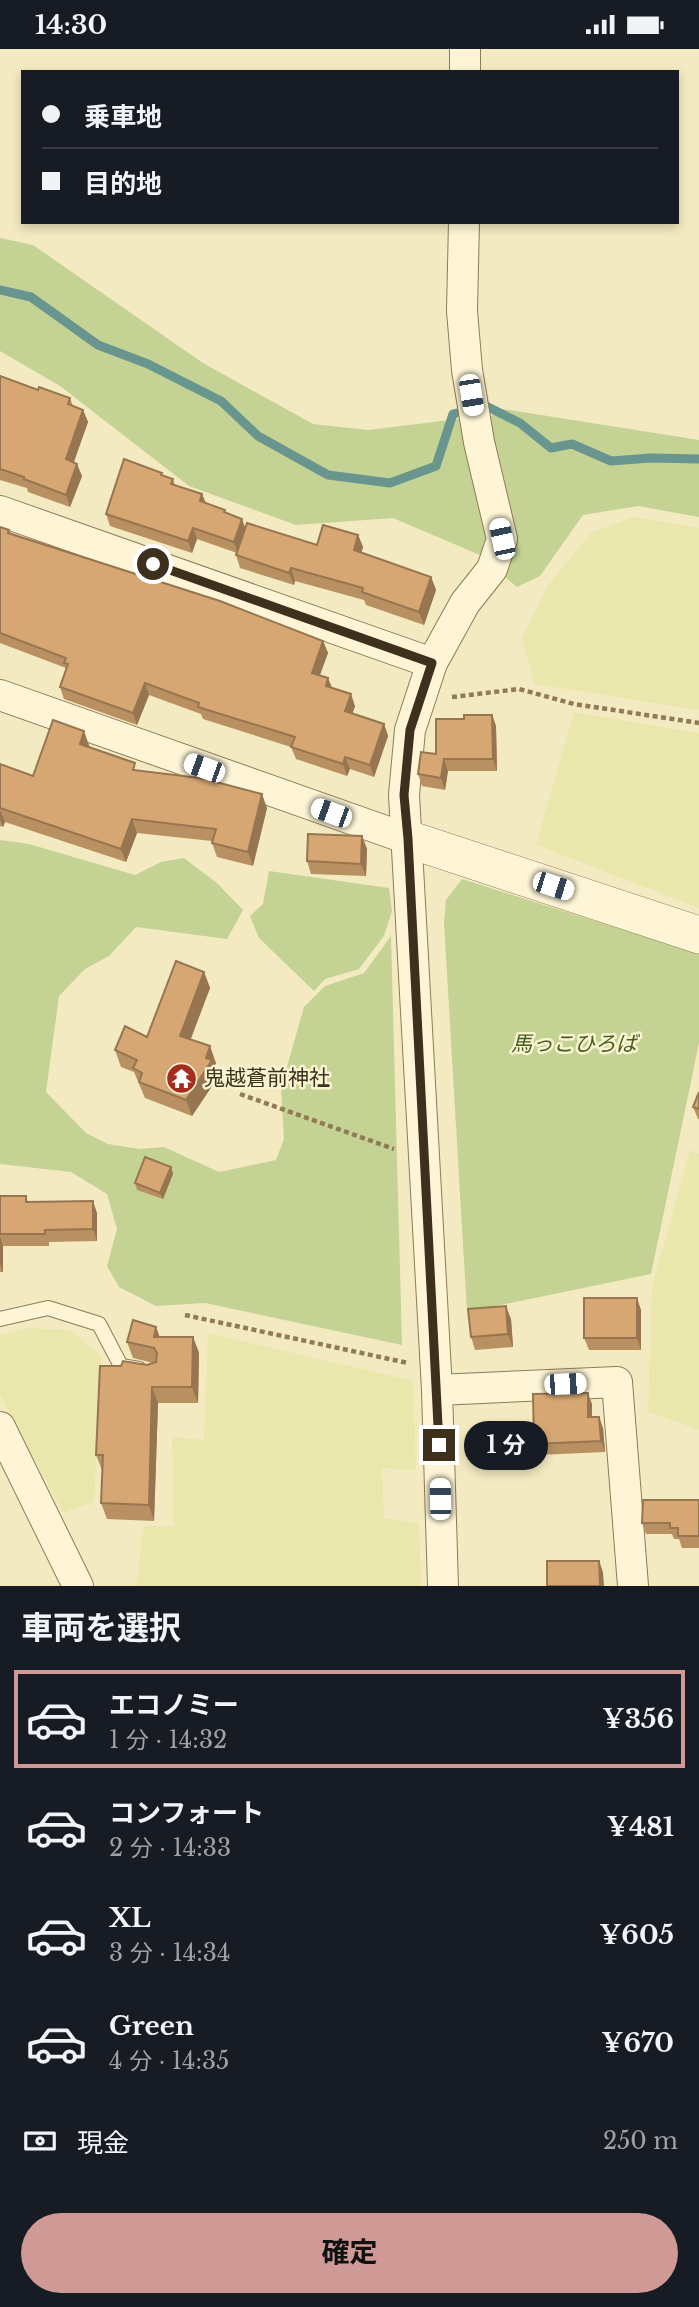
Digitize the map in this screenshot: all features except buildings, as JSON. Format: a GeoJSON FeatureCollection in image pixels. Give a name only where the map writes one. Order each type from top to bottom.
{"type":"FeatureCollection","features":[{"type":"Feature","properties":{"kind":"street"},"geometry":{"type":"LineString","coordinates":[[465,49],[465,70]]}},
{"type":"Feature","properties":{"kind":"street"},"geometry":{"type":"LineString","coordinates":[[443,1586],[437,1380],[404,795],[410,730],[432,663],[465,603],[492,569],[502,539],[474,409],[462,311],[464,224]]}},
{"type":"Feature","properties":{"kind":"street"},"geometry":{"type":"LineString","coordinates":[[0,511],[432,663]]}},
{"type":"Feature","properties":{"kind":"street"},"geometry":{"type":"LineString","coordinates":[[0,695],[408,839],[699,935]]}},
{"type":"Feature","properties":{"kind":"street"},"geometry":{"type":"LineString","coordinates":[[437,1380],[617,1382],[633,1586]]}},
{"type":"Feature","properties":{"kind":"street"},"geometry":{"type":"LineString","coordinates":[[0,1427],[78,1586]]}},
{"type":"Feature","properties":{"kind":"lane"},"geometry":{"type":"LineString","coordinates":[[0,1319],[48,1308],[99,1324],[121,1366],[154,1372]]}},
{"type":"Feature","properties":{"kind":"path"},"geometry":{"type":"LineString","coordinates":[[419,701],[519,689],[574,704],[699,723]]}},
{"type":"Feature","properties":{"kind":"path"},"geometry":{"type":"LineString","coordinates":[[240,1094],[424,1160]]}},
{"type":"Feature","properties":{"kind":"path"},"geometry":{"type":"LineString","coordinates":[[185,1315],[437,1380]]}},
{"type":"Feature","properties":{"kind":"shaded area"},"geometry":{"type":"Polygon","coordinates":[[[634,517],[699,528],[699,710],[534,684],[522,638],[547,587],[592,532],[634,517]]]}},
{"type":"Feature","properties":{"kind":"shaded area"},"geometry":{"type":"Polygon","coordinates":[[[574,712],[699,733],[699,908],[536,845],[574,712]]]}},
{"type":"Feature","properties":{"kind":"shaded area"},"geometry":{"type":"Polygon","coordinates":[[[690,1150],[699,1154],[699,1430],[648,1412],[652,1287],[690,1150]]]}},
{"type":"Feature","properties":{"kind":"shaded area"},"geometry":{"type":"Polygon","coordinates":[[[27,1328],[70,1330],[101,1356],[94,1502],[63,1513],[0,1394],[0,1335],[27,1328]]]}},
{"type":"Feature","properties":{"kind":"shaded area"},"geometry":{"type":"Polygon","coordinates":[[[208,1333],[413,1381],[416,1470],[382,1468],[384,1518],[419,1523],[421,1586],[137,1586],[143,1526],[174,1526],[172,1437],[204,1440],[208,1333]]]}},
{"type":"Feature","properties":{"kind":"green space"},"geometry":{"type":"Polygon","coordinates":[[[0,238],[33,245],[203,363],[313,424],[368,430],[466,418],[493,529],[480,555],[393,518],[296,525],[189,486],[60,386],[0,351],[0,238]]]}},
{"type":"Feature","properties":{"kind":"green space"},"geometry":{"type":"Polygon","coordinates":[[[503,409],[699,440],[699,517],[638,506],[583,515],[540,576],[517,587],[498,571],[484,420],[503,409]]]}},
{"type":"Feature","properties":{"kind":"green space"},"geometry":{"type":"Polygon","coordinates":[[[0,840],[29,844],[135,875],[161,862],[184,858],[217,883],[243,910],[227,939],[136,927],[109,956],[85,969],[59,996],[46,1092],[86,1133],[108,1144],[140,1149],[164,1147],[219,1172],[276,1160],[284,1139],[281,1088],[304,1007],[325,986],[364,973],[391,936],[402,1345],[205,1303],[156,1306],[119,1287],[107,1266],[117,1229],[107,1194],[71,1172],[0,1164],[0,840]]]}},
{"type":"Feature","properties":{"kind":"green space"},"geometry":{"type":"Polygon","coordinates":[[[269,871],[389,888],[392,911],[384,936],[359,969],[325,979],[314,991],[259,938],[250,916],[263,904],[269,871]]]}},
{"type":"Feature","properties":{"kind":"green space","name":"馬っこひろば"},"geometry":{"type":"Polygon","coordinates":[[[462,879],[699,954],[699,1043],[651,1274],[467,1312],[444,923],[446,900],[462,879]]]}},
{"type":"Feature","properties":{"kind":"waterway"},"geometry":{"type":"LineString","coordinates":[[0,290],[31,297],[98,345],[148,364],[221,401],[258,436],[328,475],[390,483],[436,466],[453,414],[486,406],[520,423],[551,448],[572,444],[611,461],[699,459]]}},
{"type":"Feature","properties":{"kind":"place","name":"鬼越蒼前神社"},"geometry":{"type":"Point","coordinates":[181,1078]}},
{"type":"Feature","properties":{"kind":"route"},"geometry":{"type":"LineString","coordinates":[[153,564],[432,663],[410,730],[404,795],[439,1445]]}}]}
